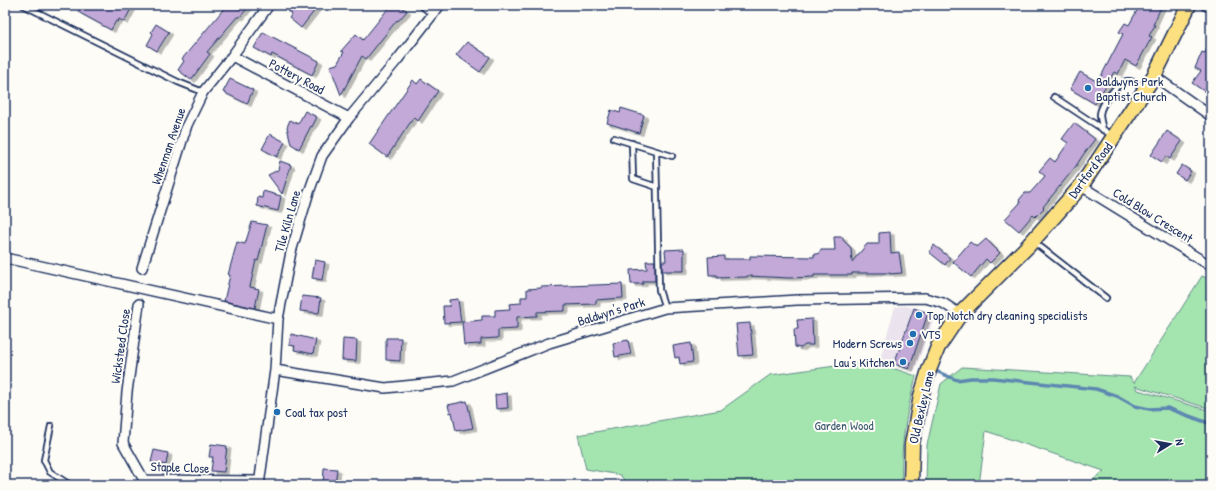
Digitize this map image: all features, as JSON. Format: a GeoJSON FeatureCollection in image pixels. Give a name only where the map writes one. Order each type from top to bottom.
{"type":"FeatureCollection","features":[{"type":"Feature","properties":{"kind":"main road","name":"Dartford Road"},"geometry":{"type":"LineString","coordinates":[[960,314],[1033,241],[1081,186],[1109,134],[1146,89],[1154,76],[1189,5]]}},
{"type":"Feature","properties":{"kind":"main road","name":"Old Bexley Lane"},"geometry":{"type":"LineString","coordinates":[[911,485],[912,444],[921,396],[938,347],[960,314]]}},
{"type":"Feature","properties":{"kind":"street","name":"Whenman Avenue"},"geometry":{"type":"LineString","coordinates":[[142,268],[187,126],[202,92],[232,56],[269,5]]}},
{"type":"Feature","properties":{"kind":"street"},"geometry":{"type":"LineString","coordinates":[[424,5],[434,13]]}},
{"type":"Feature","properties":{"kind":"street","name":"Tile Kiln Lane"},"geometry":{"type":"LineString","coordinates":[[260,483],[275,370],[278,319],[291,252],[310,188],[322,156],[349,118],[440,5]]}},
{"type":"Feature","properties":{"kind":"street"},"geometry":{"type":"LineString","coordinates":[[1205,5],[1211,7]]}},
{"type":"Feature","properties":{"kind":"street","name":"Pottery Road"},"geometry":{"type":"LineString","coordinates":[[232,56],[349,118]]}},
{"type":"Feature","properties":{"kind":"street"},"geometry":{"type":"LineString","coordinates":[[1154,76],[1211,116]]}},
{"type":"Feature","properties":{"kind":"street","name":"Cold Blow Crescent"},"geometry":{"type":"LineString","coordinates":[[1081,186],[1211,266]]}},
{"type":"Feature","properties":{"kind":"street"},"geometry":{"type":"LineString","coordinates":[[5,258],[278,319]]}},
{"type":"Feature","properties":{"kind":"street","name":"Baldwyn's Park"},"geometry":{"type":"LineString","coordinates":[[275,370],[385,388],[452,381],[549,343],[665,308],[797,300],[925,298],[943,303],[960,314]]}},
{"type":"Feature","properties":{"kind":"street","name":"Wicksteed Close"},"geometry":{"type":"LineString","coordinates":[[127,392],[139,304]]}},
{"type":"Feature","properties":{"kind":"street","name":"Staple Close"},"geometry":{"type":"LineString","coordinates":[[127,392],[123,443],[143,482],[260,483]]}},
{"type":"Feature","properties":{"kind":"lane"},"geometry":{"type":"LineString","coordinates":[[23,5],[178,82],[202,92]]}},
{"type":"Feature","properties":{"kind":"lane"},"geometry":{"type":"LineString","coordinates":[[1109,134],[1100,113],[1113,90],[1119,84],[1127,81],[1132,81],[1146,89]]}},
{"type":"Feature","properties":{"kind":"lane"},"geometry":{"type":"LineString","coordinates":[[1054,97],[1109,134]]}},
{"type":"Feature","properties":{"kind":"lane"},"geometry":{"type":"LineString","coordinates":[[614,138],[672,156]]}},
{"type":"Feature","properties":{"kind":"lane"},"geometry":{"type":"LineString","coordinates":[[632,143],[633,179],[658,187]]}},
{"type":"Feature","properties":{"kind":"lane"},"geometry":{"type":"LineString","coordinates":[[656,151],[658,187],[659,290],[665,308]]}},
{"type":"Feature","properties":{"kind":"lane"},"geometry":{"type":"LineString","coordinates":[[1033,241],[1106,298]]}},
{"type":"Feature","properties":{"kind":"lane"},"geometry":{"type":"LineString","coordinates":[[51,426],[44,460],[50,472],[70,485]]}},
{"type":"Feature","properties":{"kind":"shaded area"},"geometry":{"type":"Polygon","coordinates":[[[904,306],[936,312],[915,371],[880,359],[895,307],[904,306]]]}},
{"type":"Feature","properties":{"kind":"green space"},"geometry":{"type":"Polygon","coordinates":[[[1202,276],[1211,280],[1211,409],[1135,386],[1138,390],[1211,411],[1211,485],[1087,485],[1104,471],[986,431],[979,485],[926,485],[927,445],[941,384],[962,367],[1130,377],[1134,383],[1202,276]]]}},
{"type":"Feature","properties":{"kind":"green space","name":"Garden Wood"},"geometry":{"type":"Polygon","coordinates":[[[872,361],[916,376],[904,430],[902,485],[628,485],[620,475],[586,469],[578,435],[721,410],[770,375],[872,361]]]}},
{"type":"Feature","properties":{"kind":"building"},"geometry":{"type":"Polygon","coordinates":[[[82,5],[133,5],[124,22],[119,19],[118,22],[116,21],[111,30],[78,12],[82,5]]]}},
{"type":"Feature","properties":{"kind":"building"},"geometry":{"type":"Polygon","coordinates":[[[227,5],[250,5],[240,17],[237,17],[207,52],[210,54],[191,80],[178,70],[184,61],[182,59],[227,5]]]}},
{"type":"Feature","properties":{"kind":"building"},"geometry":{"type":"Polygon","coordinates":[[[293,5],[319,5],[301,28],[289,18],[292,14],[288,11],[293,5]]]}},
{"type":"Feature","properties":{"kind":"building"},"geometry":{"type":"Polygon","coordinates":[[[391,5],[399,5],[407,11],[398,21],[397,20],[366,59],[362,56],[341,95],[330,66],[337,64],[344,52],[341,51],[356,34],[363,40],[391,5]]]}},
{"type":"Feature","properties":{"kind":"building"},"geometry":{"type":"Polygon","coordinates":[[[1140,5],[1162,5],[1153,25],[1155,25],[1149,36],[1152,37],[1136,66],[1125,60],[1118,74],[1114,72],[1095,104],[1070,89],[1080,72],[1098,82],[1123,34],[1119,32],[1125,23],[1129,25],[1140,5]]]}},
{"type":"Feature","properties":{"kind":"building"},"geometry":{"type":"Polygon","coordinates":[[[156,24],[169,32],[157,51],[147,45],[153,34],[151,32],[156,24]]]}},
{"type":"Feature","properties":{"kind":"building"},"geometry":{"type":"Polygon","coordinates":[[[263,32],[319,61],[312,75],[272,54],[271,57],[254,48],[263,32]]]}},
{"type":"Feature","properties":{"kind":"building"},"geometry":{"type":"Polygon","coordinates":[[[1211,41],[1211,96],[1192,83],[1201,71],[1195,68],[1202,52],[1205,53],[1211,41]]]}},
{"type":"Feature","properties":{"kind":"building"},"geometry":{"type":"Polygon","coordinates":[[[467,42],[490,57],[480,72],[456,55],[467,42]]]}},
{"type":"Feature","properties":{"kind":"building"},"geometry":{"type":"Polygon","coordinates":[[[230,79],[253,90],[247,104],[223,92],[230,79]]]}},
{"type":"Feature","properties":{"kind":"building"},"geometry":{"type":"Polygon","coordinates":[[[421,79],[438,91],[418,121],[414,117],[387,157],[369,144],[413,80],[417,84],[421,79]]]}},
{"type":"Feature","properties":{"kind":"building"},"geometry":{"type":"Polygon","coordinates":[[[621,108],[644,115],[639,133],[607,123],[611,110],[620,113],[621,108]]]}},
{"type":"Feature","properties":{"kind":"building"},"geometry":{"type":"Polygon","coordinates":[[[305,111],[317,117],[299,149],[291,144],[287,127],[290,120],[298,124],[305,111]]]}},
{"type":"Feature","properties":{"kind":"building"},"geometry":{"type":"Polygon","coordinates":[[[1074,123],[1095,139],[1076,166],[1043,207],[1044,208],[1035,217],[1033,215],[1019,231],[1005,219],[1020,203],[1019,200],[1025,193],[1030,193],[1045,176],[1039,171],[1050,158],[1055,162],[1068,143],[1062,139],[1074,123]]]}},
{"type":"Feature","properties":{"kind":"building"},"geometry":{"type":"Polygon","coordinates":[[[1167,131],[1182,141],[1170,159],[1166,156],[1162,162],[1151,155],[1167,131]]]}},
{"type":"Feature","properties":{"kind":"building"},"geometry":{"type":"Polygon","coordinates":[[[270,134],[285,142],[277,157],[262,149],[270,134]]]}},
{"type":"Feature","properties":{"kind":"building"},"geometry":{"type":"Polygon","coordinates":[[[280,161],[291,165],[282,194],[268,175],[278,170],[280,161]]]}},
{"type":"Feature","properties":{"kind":"building"},"geometry":{"type":"Polygon","coordinates":[[[1182,165],[1191,171],[1185,180],[1176,174],[1182,165]]]}},
{"type":"Feature","properties":{"kind":"building"},"geometry":{"type":"Polygon","coordinates":[[[263,191],[281,196],[278,211],[257,206],[258,197],[262,198],[263,191]]]}},
{"type":"Feature","properties":{"kind":"building"},"geometry":{"type":"Polygon","coordinates":[[[252,222],[267,225],[258,261],[256,260],[250,287],[259,289],[255,308],[224,301],[230,275],[228,275],[237,242],[245,244],[252,222]]]}},
{"type":"Feature","properties":{"kind":"building"},"geometry":{"type":"Polygon","coordinates":[[[890,232],[891,253],[899,252],[902,273],[852,273],[852,275],[814,275],[814,277],[789,278],[747,276],[717,278],[717,275],[709,275],[708,257],[724,256],[724,259],[750,259],[750,256],[814,257],[814,254],[818,254],[821,250],[835,250],[834,237],[843,237],[843,240],[851,248],[852,262],[867,244],[879,244],[879,233],[890,232]]]}},
{"type":"Feature","properties":{"kind":"building"},"geometry":{"type":"Polygon","coordinates":[[[986,239],[1000,253],[990,263],[986,259],[971,277],[953,262],[970,242],[977,247],[986,239]]]}},
{"type":"Feature","properties":{"kind":"building"},"geometry":{"type":"Polygon","coordinates":[[[934,245],[950,258],[945,265],[929,252],[934,245]]]}},
{"type":"Feature","properties":{"kind":"building"},"geometry":{"type":"Polygon","coordinates":[[[684,249],[684,271],[662,271],[662,261],[666,261],[665,250],[684,249]]]}},
{"type":"Feature","properties":{"kind":"building"},"geometry":{"type":"Polygon","coordinates":[[[315,260],[325,262],[322,280],[312,278],[315,260]]]}},
{"type":"Feature","properties":{"kind":"building"},"geometry":{"type":"Polygon","coordinates":[[[646,261],[655,261],[655,281],[643,281],[643,284],[631,284],[630,270],[647,269],[646,261]]]}},
{"type":"Feature","properties":{"kind":"building"},"geometry":{"type":"Polygon","coordinates":[[[622,284],[623,298],[596,300],[596,304],[565,305],[565,311],[537,312],[537,316],[517,317],[517,329],[498,330],[498,338],[481,339],[481,344],[464,345],[462,322],[482,320],[482,316],[495,316],[495,310],[510,309],[509,304],[521,303],[521,297],[527,297],[527,289],[541,287],[622,284]]]}},
{"type":"Feature","properties":{"kind":"building"},"geometry":{"type":"Polygon","coordinates":[[[302,296],[321,298],[319,313],[300,311],[302,296]]]}},
{"type":"Feature","properties":{"kind":"building"},"geometry":{"type":"Polygon","coordinates":[[[458,299],[461,322],[444,323],[443,306],[450,306],[449,300],[458,299]]]}},
{"type":"Feature","properties":{"kind":"building"},"geometry":{"type":"Polygon","coordinates":[[[914,308],[928,313],[909,369],[894,364],[914,308]]]}},
{"type":"Feature","properties":{"kind":"building"},"geometry":{"type":"Polygon","coordinates":[[[812,319],[813,345],[805,345],[801,348],[795,347],[794,329],[798,329],[797,320],[812,319]]]}},
{"type":"Feature","properties":{"kind":"building"},"geometry":{"type":"Polygon","coordinates":[[[750,323],[753,355],[739,356],[736,324],[750,323]]]}},
{"type":"Feature","properties":{"kind":"building"},"geometry":{"type":"Polygon","coordinates":[[[291,334],[316,340],[313,354],[294,350],[295,346],[289,345],[291,334]]]}},
{"type":"Feature","properties":{"kind":"building"},"geometry":{"type":"Polygon","coordinates":[[[386,338],[401,338],[400,361],[386,360],[386,338]]]}},
{"type":"Feature","properties":{"kind":"building"},"geometry":{"type":"Polygon","coordinates":[[[343,339],[357,340],[356,361],[342,360],[343,339]]]}},
{"type":"Feature","properties":{"kind":"building"},"geometry":{"type":"Polygon","coordinates":[[[628,340],[631,354],[615,357],[613,343],[628,340]]]}},
{"type":"Feature","properties":{"kind":"building"},"geometry":{"type":"Polygon","coordinates":[[[691,343],[693,362],[680,364],[679,357],[675,358],[673,346],[691,343]]]}},
{"type":"Feature","properties":{"kind":"building"},"geometry":{"type":"Polygon","coordinates":[[[507,393],[508,408],[496,409],[495,395],[507,393]]]}},
{"type":"Feature","properties":{"kind":"building"},"geometry":{"type":"Polygon","coordinates":[[[467,401],[473,428],[456,431],[452,412],[450,413],[448,405],[467,401]]]}},
{"type":"Feature","properties":{"kind":"building"},"geometry":{"type":"Polygon","coordinates":[[[211,444],[227,446],[224,472],[211,471],[213,457],[209,457],[211,444]]]}},
{"type":"Feature","properties":{"kind":"building"},"geometry":{"type":"Polygon","coordinates":[[[154,450],[168,453],[166,465],[151,462],[154,450]]]}},
{"type":"Feature","properties":{"kind":"building"},"geometry":{"type":"Polygon","coordinates":[[[324,468],[337,469],[335,485],[323,485],[324,468]]]}},
{"type":"Feature","properties":{"kind":"waterway"},"geometry":{"type":"LineString","coordinates":[[938,372],[957,380],[971,378],[993,378],[1096,389],[1117,396],[1135,406],[1149,409],[1167,408],[1211,424]]}},
{"type":"Feature","properties":{"kind":"place","name":"Baldwyns Park Baptist Church"},"geometry":{"type":"Point","coordinates":[1088,88]}},
{"type":"Feature","properties":{"kind":"place","name":"Top Notch dry cleaning specialists"},"geometry":{"type":"Point","coordinates":[919,315]}},
{"type":"Feature","properties":{"kind":"place","name":"VTS"},"geometry":{"type":"Point","coordinates":[913,334]}},
{"type":"Feature","properties":{"kind":"place","name":"Modern Screws"},"geometry":{"type":"Point","coordinates":[910,343]}},
{"type":"Feature","properties":{"kind":"place","name":"Lau's Kitchen"},"geometry":{"type":"Point","coordinates":[903,362]}},
{"type":"Feature","properties":{"kind":"place","name":"Coal tax post"},"geometry":{"type":"Point","coordinates":[277,412]}}]}
